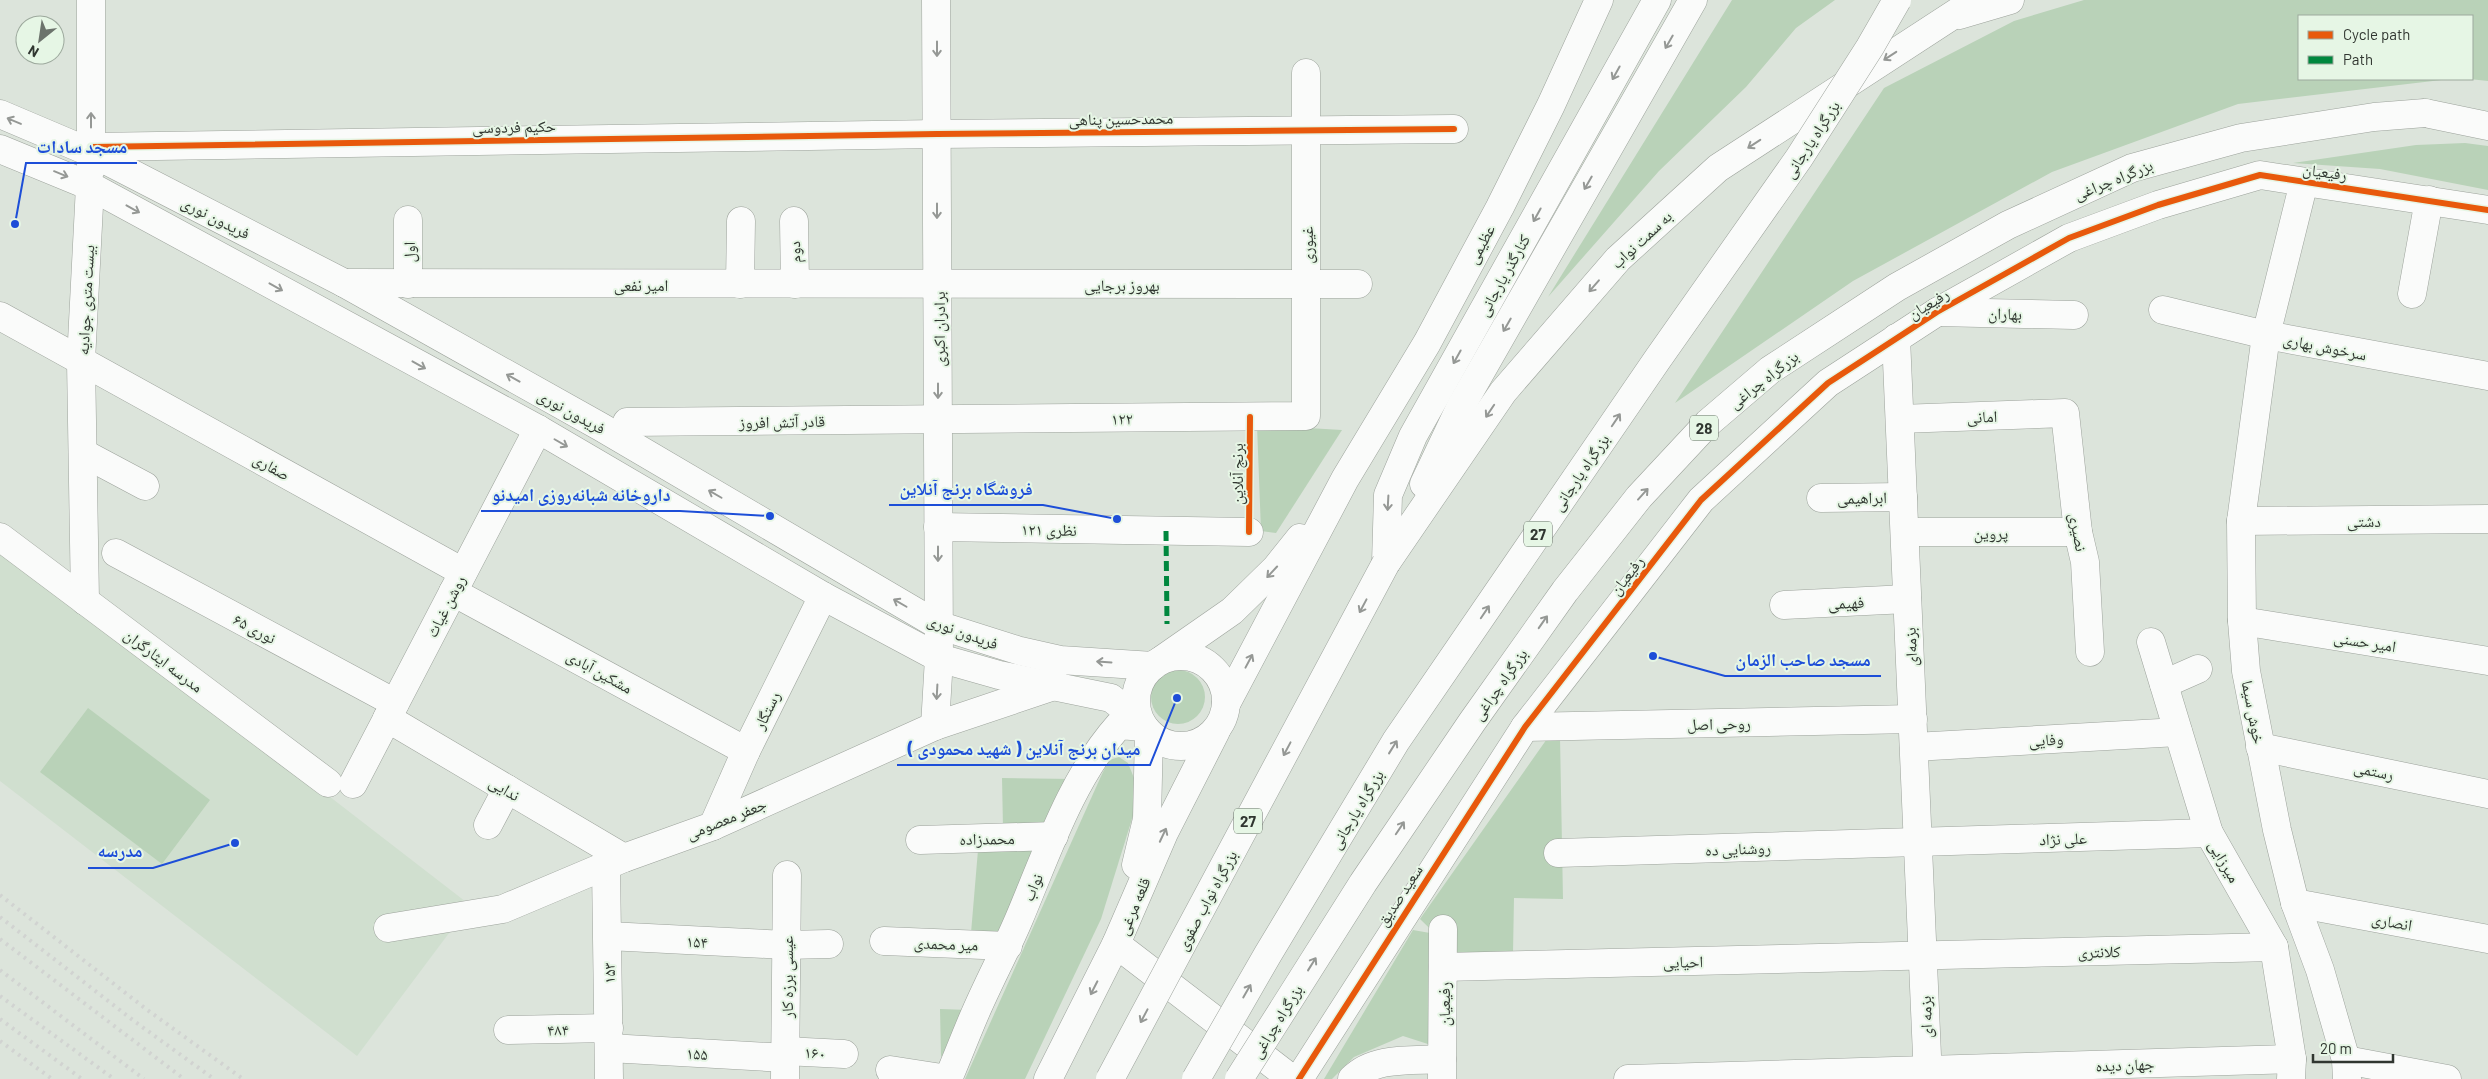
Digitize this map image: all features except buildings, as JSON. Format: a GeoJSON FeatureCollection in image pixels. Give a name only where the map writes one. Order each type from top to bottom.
{"type":"FeatureCollection","features":[{"type":"Feature","properties":{"kind":"main road","name":"بیست متری جوادیه"},"geometry":{"type":"LineString","coordinates":[[85,601],[81,361],[91,150],[91,0]]}},
{"type":"Feature","properties":{"kind":"main road","name":"برادران اکبری"},"geometry":{"type":"LineString","coordinates":[[935,726],[938,658],[936,0]]}},
{"type":"Feature","properties":{"kind":"main road","name":"عظیمی"},"geometry":{"type":"LineString","coordinates":[[1345,479],[1427,342],[1500,207],[1551,105],[1599,0]]}},
{"type":"Feature","properties":{"kind":"main road","name":"کنارگذر یارجانی"},"geometry":{"type":"LineString","coordinates":[[1386,562],[1388,494],[1413,436],[1657,0]]}},
{"type":"Feature","properties":{"kind":"main road","name":"27"},"geometry":{"type":"LineString","coordinates":[[1386,562],[1460,408],[1693,0]]}},
{"type":"Feature","properties":{"kind":"main road","name":"بزرگراه یارجانی"},"geometry":{"type":"LineString","coordinates":[[1196,1079],[1268,954],[1396,741],[1657,360],[1799,158],[1870,47],[1897,0]]}},
{"type":"Feature","properties":{"kind":"main road","name":"به سمت نواب"},"geometry":{"type":"LineString","coordinates":[[1386,562],[1503,392],[1618,258],[1718,168],[1976,0]]}},
{"type":"Feature","properties":{"kind":"main road"},"geometry":{"type":"LineString","coordinates":[[1931,29],[1956,16],[2010,0]]}},
{"type":"Feature","properties":{"kind":"main road","name":"غیوری"},"geometry":{"type":"LineString","coordinates":[[1306,73],[1306,416]]}},
{"type":"Feature","properties":{"kind":"main road","name":"بزرگراه چراغی"},"geometry":{"type":"LineString","coordinates":[[1239,1079],[1363,883],[1472,722],[1565,591],[1640,497],[1708,423],[1770,370],[1914,277],[2008,225],[2132,168],[2241,138],[2374,117],[2488,110]]}},
{"type":"Feature","properties":{"kind":"main road"},"geometry":{"type":"LineString","coordinates":[[2425,113],[2488,126]]}},
{"type":"Feature","properties":{"kind":"main road","name":"فریدون نوری"},"geometry":{"type":"LineString","coordinates":[[0,114],[91,150],[344,283],[553,400],[938,625],[1020,651],[1060,660],[1153,666]]}},
{"type":"Feature","properties":{"kind":"main road","name":"محمدحسین پناهی"},"geometry":{"type":"LineString","coordinates":[[937,134],[1454,129]]}},
{"type":"Feature","properties":{"kind":"main road","name":"حکیم فردوسی"},"geometry":{"type":"LineString","coordinates":[[91,150],[937,134]]}},
{"type":"Feature","properties":{"kind":"main road","name":"فریدون نوری"},"geometry":{"type":"LineString","coordinates":[[0,149],[90,186],[538,429],[823,596],[938,658],[999,675],[1057,685],[1111,698],[1144,727]]}},
{"type":"Feature","properties":{"kind":"main road","name":"رفیعیان"},"geometry":{"type":"LineString","coordinates":[[1525,727],[1701,500],[1828,382],[1937,312],[2069,238],[2158,204],[2260,175],[2488,210]]}},
{"type":"Feature","properties":{"kind":"main road","name":"خوش سیما"},"geometry":{"type":"LineString","coordinates":[[2304,182],[2266,335],[2240,521],[2242,621],[2246,672],[2277,830],[2295,903],[2320,970],[2347,1070]]}},
{"type":"Feature","properties":{"kind":"main road"},"geometry":{"type":"LineString","coordinates":[[2412,294],[2429,200]]}},
{"type":"Feature","properties":{"kind":"main road","name":"اول"},"geometry":{"type":"LineString","coordinates":[[408,220],[408,284]]}},
{"type":"Feature","properties":{"kind":"main road"},"geometry":{"type":"LineString","coordinates":[[740,284],[741,221]]}},
{"type":"Feature","properties":{"kind":"main road","name":"دوم"},"geometry":{"type":"LineString","coordinates":[[794,221],[795,284]]}},
{"type":"Feature","properties":{"kind":"main road","name":"امیر نفعی"},"geometry":{"type":"LineString","coordinates":[[344,283],[634,293],[740,284],[938,284]]}},
{"type":"Feature","properties":{"kind":"main road","name":"بهروز برجایی"},"geometry":{"type":"LineString","coordinates":[[938,284],[1358,284]]}},
{"type":"Feature","properties":{"kind":"main road","name":"سرخوش بهاری"},"geometry":{"type":"LineString","coordinates":[[2163,310],[2266,335],[2488,376]]}},
{"type":"Feature","properties":{"kind":"main road","name":"بهاران"},"geometry":{"type":"LineString","coordinates":[[1937,312],[2074,315]]}},
{"type":"Feature","properties":{"kind":"main road","name":"صفاری"},"geometry":{"type":"LineString","coordinates":[[0,316],[81,361],[458,582]]}},
{"type":"Feature","properties":{"kind":"main road","name":"بزمه‌ای"},"geometry":{"type":"LineString","coordinates":[[1896,338],[1923,955]]}},
{"type":"Feature","properties":{"kind":"main road","name":"روشن غیاث"},"geometry":{"type":"LineString","coordinates":[[340,783],[391,711],[553,400]]}},
{"type":"Feature","properties":{"kind":"main road","name":"امانی"},"geometry":{"type":"LineString","coordinates":[[1900,419],[2064,412]]}},
{"type":"Feature","properties":{"kind":"main road","name":"نصیری"},"geometry":{"type":"LineString","coordinates":[[2064,412],[2078,532],[2084,562],[2090,652]]}},
{"type":"Feature","properties":{"kind":"main road","name":"۱۲۲"},"geometry":{"type":"LineString","coordinates":[[938,420],[1306,416]]}},
{"type":"Feature","properties":{"kind":"main road","name":"قادر آتش افروز"},"geometry":{"type":"LineString","coordinates":[[627,422],[938,420]]}},
{"type":"Feature","properties":{"kind":"main road"},"geometry":{"type":"LineString","coordinates":[[83,453],[145,486]]}},
{"type":"Feature","properties":{"kind":"main road"},"geometry":{"type":"LineString","coordinates":[[1292,1079],[1116,944],[1147,819],[1144,727],[1136,706],[1137,691],[1143,678],[1153,666],[1214,625],[1253,591],[1282,561],[1345,479]]}},
{"type":"Feature","properties":{"kind":"main road"},"geometry":{"type":"LineString","coordinates":[[1226,704],[1345,479]]}},
{"type":"Feature","properties":{"kind":"main road","name":"ابراهیمی"},"geometry":{"type":"LineString","coordinates":[[1821,498],[1903,496]]}},
{"type":"Feature","properties":{"kind":"main road","name":"دشتی"},"geometry":{"type":"LineString","coordinates":[[2240,521],[2488,520]]}},
{"type":"Feature","properties":{"kind":"main road","name":"نظری ۱۲۱"},"geometry":{"type":"LineString","coordinates":[[938,527],[1249,532]]}},
{"type":"Feature","properties":{"kind":"main road","name":"پروین"},"geometry":{"type":"LineString","coordinates":[[1905,532],[2078,532]]}},
{"type":"Feature","properties":{"kind":"main road","name":"مدرسه ایثارگران"},"geometry":{"type":"LineString","coordinates":[[0,537],[85,601],[340,783]]}},
{"type":"Feature","properties":{"kind":"main road","name":"نوری ۶۵"},"geometry":{"type":"LineString","coordinates":[[116,553],[391,711]]}},
{"type":"Feature","properties":{"kind":"main road","name":"بزرگراه نواب صفوی"},"geometry":{"type":"LineString","coordinates":[[1110,1079],[1386,562]]}},
{"type":"Feature","properties":{"kind":"main road","name":"رستگار"},"geometry":{"type":"LineString","coordinates":[[713,826],[746,751],[839,567]]}},
{"type":"Feature","properties":{"kind":"main road","name":"مشکین آبادی"},"geometry":{"type":"LineString","coordinates":[[458,582],[746,751]]}},
{"type":"Feature","properties":{"kind":"main road","name":"فهیمی"},"geometry":{"type":"LineString","coordinates":[[1784,605],[1907,599]]}},
{"type":"Feature","properties":{"kind":"main road","name":"امیر حسنی"},"geometry":{"type":"LineString","coordinates":[[2242,621],[2488,660]]}},
{"type":"Feature","properties":{"kind":"main road","name":"میرزایی"},"geometry":{"type":"LineString","coordinates":[[2151,642],[2209,833],[2274,947],[2291,1069]]}},
{"type":"Feature","properties":{"kind":"main road"},"geometry":{"type":"LineString","coordinates":[[1144,727],[1161,742],[1175,746],[1190,746],[1204,741],[1216,731],[1223,719],[1226,704],[1225,690],[1219,676],[1208,665],[1195,658],[1180,656],[1166,659],[1153,666]]}},
{"type":"Feature","properties":{"kind":"main road"},"geometry":{"type":"LineString","coordinates":[[2164,684],[2198,669]]}},
{"type":"Feature","properties":{"kind":"main road","name":"جعفر معصومی"},"geometry":{"type":"LineString","coordinates":[[388,928],[503,909],[615,862],[713,826],[935,726],[1057,685]]}},
{"type":"Feature","properties":{"kind":"main road","name":"ندایی"},"geometry":{"type":"LineString","coordinates":[[391,711],[615,862]]}},
{"type":"Feature","properties":{"kind":"main road","name":"روحی اصل"},"geometry":{"type":"LineString","coordinates":[[1525,727],[1913,719]]}},
{"type":"Feature","properties":{"kind":"main road","name":"نواب"},"geometry":{"type":"LineString","coordinates":[[948,1079],[974,1015],[1008,946],[1054,836],[1085,772],[1101,745],[1119,725],[1144,727]]}},
{"type":"Feature","properties":{"kind":"main road","name":"سعید صدیق"},"geometry":{"type":"LineString","coordinates":[[1298,1079],[1525,727]]}},
{"type":"Feature","properties":{"kind":"main road","name":"قلعه مرغی"},"geometry":{"type":"LineString","coordinates":[[1048,1079],[1116,944],[1164,833],[1216,731]]}},
{"type":"Feature","properties":{"kind":"main road","name":"وفایی"},"geometry":{"type":"LineString","coordinates":[[1914,747],[2178,732]]}},
{"type":"Feature","properties":{"kind":"main road","name":"رستمی"},"geometry":{"type":"LineString","coordinates":[[2260,747],[2488,794]]}},
{"type":"Feature","properties":{"kind":"main road"},"geometry":{"type":"LineString","coordinates":[[488,825],[507,789]]}},
{"type":"Feature","properties":{"kind":"main road","name":"علی نژاد"},"geometry":{"type":"LineString","coordinates":[[1918,843],[2209,833]]}},
{"type":"Feature","properties":{"kind":"main road","name":"محمدزاده"},"geometry":{"type":"LineString","coordinates":[[920,840],[1054,836]]}},
{"type":"Feature","properties":{"kind":"main road","name":"روشنایی ده"},"geometry":{"type":"LineString","coordinates":[[1558,853],[1918,843]]}},
{"type":"Feature","properties":{"kind":"main road","name":"۱۵۳"},"geometry":{"type":"LineString","coordinates":[[609,1079],[608,936],[615,862]]}},
{"type":"Feature","properties":{"kind":"main road","name":"عیسی برزه کار"},"geometry":{"type":"LineString","coordinates":[[785,1063],[787,875]]}},
{"type":"Feature","properties":{"kind":"main road","name":"انصاری"},"geometry":{"type":"LineString","coordinates":[[2295,903],[2488,939]]}},
{"type":"Feature","properties":{"kind":"main road","name":"رفیعیان"},"geometry":{"type":"LineString","coordinates":[[1442,929],[1442,1069]]}},
{"type":"Feature","properties":{"kind":"main road","name":"۱۵۴"},"geometry":{"type":"LineString","coordinates":[[608,936],[786,945],[829,944]]}},
{"type":"Feature","properties":{"kind":"main road","name":"میر محمدی"},"geometry":{"type":"LineString","coordinates":[[884,941],[1008,946]]}},
{"type":"Feature","properties":{"kind":"main road","name":"کلانتری"},"geometry":{"type":"LineString","coordinates":[[1923,955],[2274,947]]}},
{"type":"Feature","properties":{"kind":"main road","name":"احیایی"},"geometry":{"type":"LineString","coordinates":[[1443,967],[1923,955]]}},
{"type":"Feature","properties":{"kind":"main road","name":"بزمه ای"},"geometry":{"type":"LineString","coordinates":[[1923,955],[1928,1074]]}},
{"type":"Feature","properties":{"kind":"main road","name":"۴۸۴"},"geometry":{"type":"LineString","coordinates":[[508,1030],[609,1038]]}},
{"type":"Feature","properties":{"kind":"main road","name":"۱۵۵"},"geometry":{"type":"LineString","coordinates":[[609,1038],[785,1063]]}},
{"type":"Feature","properties":{"kind":"main road","name":"۱۶۰"},"geometry":{"type":"LineString","coordinates":[[785,1063],[844,1054]]}},
{"type":"Feature","properties":{"kind":"main road"},"geometry":{"type":"LineString","coordinates":[[1352,1079],[1360,1071],[1376,1064],[1442,1069]]}},
{"type":"Feature","properties":{"kind":"main road","name":"جهان دیده"},"geometry":{"type":"LineString","coordinates":[[1628,1079],[2291,1069]]}},
{"type":"Feature","properties":{"kind":"main road"},"geometry":{"type":"LineString","coordinates":[[2347,1070],[2447,1079]]}},
{"type":"Feature","properties":{"kind":"main road"},"geometry":{"type":"LineString","coordinates":[[878,1073],[948,1079]]}},
{"type":"Feature","properties":{"kind":"shaded area"},"geometry":{"type":"Polygon","coordinates":[[[1732,0],[1835,0],[1796,28],[1746,87],[1659,171],[1548,297],[1732,0]]]}},
{"type":"Feature","properties":{"kind":"shaded area"},"geometry":{"type":"Polygon","coordinates":[[[2084,0],[2488,0],[2488,81],[2473,79],[2473,15],[2298,15],[2298,80],[2442,80],[2238,104],[2052,172],[1853,281],[1675,403],[1884,88],[2014,21],[2084,0]]]}},
{"type":"Feature","properties":{"kind":"shaded area"},"geometry":{"type":"Polygon","coordinates":[[[2465,143],[2488,146],[2488,190],[2380,169],[2293,163],[2416,145],[2465,143]]]}},
{"type":"Feature","properties":{"kind":"shaded area"},"geometry":{"type":"Polygon","coordinates":[[[1257,425],[1342,430],[1276,533],[1261,531],[1257,425]]]}},
{"type":"Feature","properties":{"kind":"shaded area"},"geometry":{"type":"Polygon","coordinates":[[[0,542],[470,905],[357,1056],[0,781],[0,542]]]}},
{"type":"Feature","properties":{"kind":"shaded area"},"geometry":{"type":"Polygon","coordinates":[[[1178,670],[1188,672],[1197,678],[1203,687],[1205,697],[1203,707],[1197,716],[1188,722],[1178,724],[1168,722],[1159,716],[1153,707],[1151,697],[1153,687],[1159,678],[1168,672],[1178,670]]]}},
{"type":"Feature","properties":{"kind":"shaded area"},"geometry":{"type":"Polygon","coordinates":[[[88,708],[210,800],[162,864],[40,772],[88,708]]]}},
{"type":"Feature","properties":{"kind":"shaded area"},"geometry":{"type":"Polygon","coordinates":[[[1549,736],[1560,737],[1563,899],[1514,898],[1513,953],[1458,956],[1420,919],[1549,736]]]}},
{"type":"Feature","properties":{"kind":"shaded area"},"geometry":{"type":"Polygon","coordinates":[[[1119,757],[1128,763],[1134,778],[1136,806],[1101,919],[1025,1079],[965,1079],[1102,774],[1109,760],[1119,757]]]}},
{"type":"Feature","properties":{"kind":"shaded area"},"geometry":{"type":"Polygon","coordinates":[[[1002,778],[1074,779],[1050,825],[1003,828],[1002,778]]]}},
{"type":"Feature","properties":{"kind":"shaded area"},"geometry":{"type":"Polygon","coordinates":[[[1036,848],[1000,934],[971,933],[978,850],[1036,848]]]}},
{"type":"Feature","properties":{"kind":"shaded area"},"geometry":{"type":"Polygon","coordinates":[[[1413,930],[1430,933],[1431,1045],[1403,1036],[1354,1057],[1332,1079],[1324,1079],[1413,930]]]}},
{"type":"Feature","properties":{"kind":"shaded area"},"geometry":{"type":"Polygon","coordinates":[[[940,1009],[969,1010],[941,1057],[940,1009]]]}},
{"type":"Feature","properties":{"kind":"railway"},"geometry":{"type":"LineString","coordinates":[[0,895],[146,1009],[243,1079]]}},
{"type":"Feature","properties":{"kind":"railway"},"geometry":{"type":"LineString","coordinates":[[0,917],[134,1021],[214,1079]]}},
{"type":"Feature","properties":{"kind":"railway"},"geometry":{"type":"LineString","coordinates":[[0,939],[184,1079]]}},
{"type":"Feature","properties":{"kind":"railway"},"geometry":{"type":"LineString","coordinates":[[0,970],[144,1079]]}},
{"type":"Feature","properties":{"kind":"railway"},"geometry":{"type":"LineString","coordinates":[[0,996],[114,1079]]}},
{"type":"Feature","properties":{"kind":"railway"},"geometry":{"type":"LineString","coordinates":[[0,1019],[82,1079]]}},
{"type":"Feature","properties":{"kind":"railway"},"geometry":{"type":"LineString","coordinates":[[0,1041],[52,1079]]}},
{"type":"Feature","properties":{"kind":"marked path"},"geometry":{"type":"LineString","coordinates":[[1166,531],[1167,624]]}},
{"type":"Feature","properties":{"kind":"cycle path"},"geometry":{"type":"LineString","coordinates":[[91,147],[937,134],[1454,129]]}},
{"type":"Feature","properties":{"kind":"cycle path"},"geometry":{"type":"LineString","coordinates":[[1299,1079],[1525,727],[1701,500],[1828,383],[1937,312],[2069,238],[2158,205],[2260,175],[2488,210]]}},
{"type":"Feature","properties":{"kind":"cycle path","name":"برنج آنلاین"},"geometry":{"type":"LineString","coordinates":[[1249,532],[1250,417]]}},
{"type":"Feature","properties":{"kind":"place","name":"مسجد سادات"},"geometry":{"type":"Point","coordinates":[15,224]}},
{"type":"Feature","properties":{"kind":"place","name":"داروخانه شبانه‌روزی امیدنو"},"geometry":{"type":"Point","coordinates":[770,516]}},
{"type":"Feature","properties":{"kind":"place","name":"فروشگاه برنج آنلاین"},"geometry":{"type":"Point","coordinates":[1117,519]}},
{"type":"Feature","properties":{"kind":"place","name":"مسجد صاحب الزمان"},"geometry":{"type":"Point","coordinates":[1653,656]}},
{"type":"Feature","properties":{"kind":"place","name":"میدان برنج آنلاین ( شهید محمودی )"},"geometry":{"type":"Point","coordinates":[1177,698]}},
{"type":"Feature","properties":{"kind":"place","name":"مدرسه"},"geometry":{"type":"Point","coordinates":[235,843]}}]}
